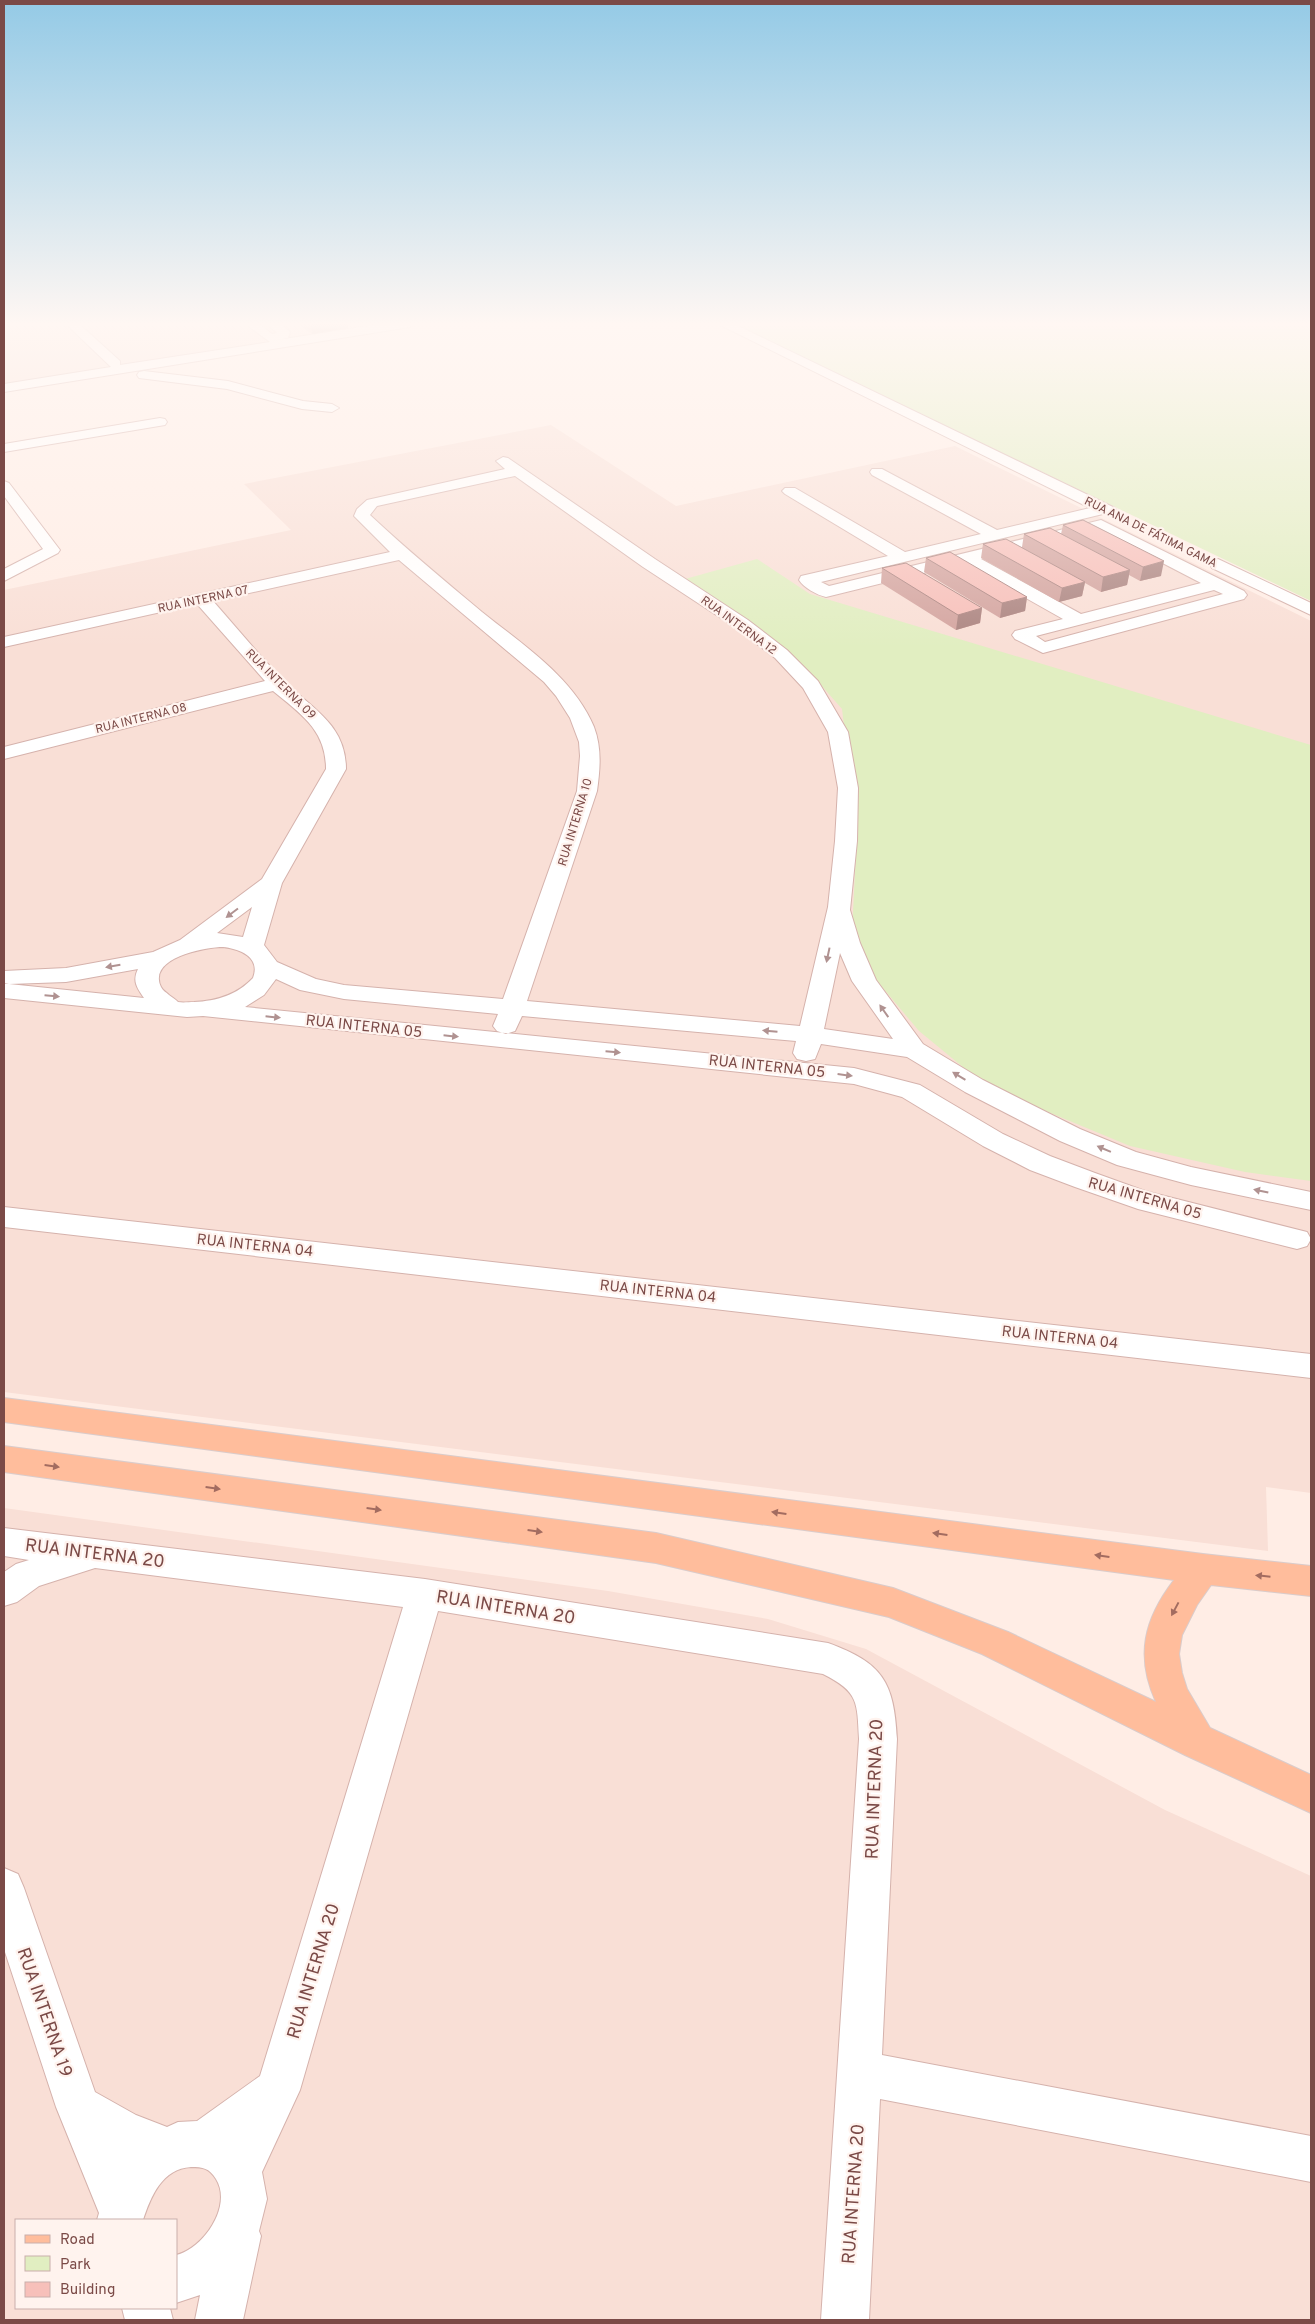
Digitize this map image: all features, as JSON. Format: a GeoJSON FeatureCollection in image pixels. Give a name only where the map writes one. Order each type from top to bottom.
{"type":"FeatureCollection","features":[{"type":"Feature","properties":{"kind":"main road"},"geometry":{"type":"LineString","coordinates":[[4,1410],[1203,1570],[1311,1581]]}},
{"type":"Feature","properties":{"kind":"main road"},"geometry":{"type":"LineString","coordinates":[[4,1459],[656,1548],[893,1603],[995,1643],[1311,1795]]}},
{"type":"Feature","properties":{"kind":"main road"},"geometry":{"type":"LineString","coordinates":[[1198,1742],[1178,1710],[1168,1686],[1161,1660],[1162,1634],[1182,1596],[1203,1570]]}},
{"type":"Feature","properties":{"kind":"street"},"geometry":{"type":"LineString","coordinates":[[4,448],[103,431]]}},
{"type":"Feature","properties":{"kind":"street","name":"RUA ANA DE FÁTIMA GAMA"},"geometry":{"type":"LineString","coordinates":[[935,431],[1103,517],[1238,595],[1043,648],[1021,635],[1079,620]]}},
{"type":"Feature","properties":{"kind":"street"},"geometry":{"type":"LineString","coordinates":[[954,452],[996,473]]}},
{"type":"Feature","properties":{"kind":"street","name":"RUA INTERNA 12"},"geometry":{"type":"LineString","coordinates":[[497,458],[742,624],[781,654],[811,685],[838,732],[848,788],[846,841],[839,907],[802,1069]]}},
{"type":"Feature","properties":{"kind":"street","name":"RUA INTERNA 10"},"geometry":{"type":"LineString","coordinates":[[501,1041],[587,791],[592,764],[590,740],[569,700],[551,678],[402,554],[362,516],[362,512],[372,503],[518,471]]}},
{"type":"Feature","properties":{"kind":"street"},"geometry":{"type":"LineString","coordinates":[[877,472],[995,535]]}},
{"type":"Feature","properties":{"kind":"street"},"geometry":{"type":"LineString","coordinates":[[4,486],[52,550],[4,576]]}},
{"type":"Feature","properties":{"kind":"street"},"geometry":{"type":"LineString","coordinates":[[790,491],[902,557]]}},
{"type":"Feature","properties":{"kind":"street"},"geometry":{"type":"LineString","coordinates":[[1064,506],[1080,515]]}},
{"type":"Feature","properties":{"kind":"street"},"geometry":{"type":"LineString","coordinates":[[1103,517],[967,558],[826,592],[807,580],[1080,515],[1103,517],[1125,519]]}},
{"type":"Feature","properties":{"kind":"street","name":"RUA INTERNA 07"},"geometry":{"type":"LineString","coordinates":[[4,642],[402,554]]}},
{"type":"Feature","properties":{"kind":"street"},"geometry":{"type":"LineString","coordinates":[[967,558],[1079,620],[1216,584]]}},
{"type":"Feature","properties":{"kind":"street","name":"RUA ANA DE FÁTIMA GAMA"},"geometry":{"type":"LineString","coordinates":[[1205,558],[1311,610]]}},
{"type":"Feature","properties":{"kind":"street","name":"RUA INTERNA 09"},"geometry":{"type":"LineString","coordinates":[[185,945],[217,924],[270,883],[336,769],[336,752],[328,734],[311,713],[277,684],[202,599]]}},
{"type":"Feature","properties":{"kind":"street","name":"RUA INTERNA 08"},"geometry":{"type":"LineString","coordinates":[[4,753],[277,684]]}},
{"type":"Feature","properties":{"kind":"street","name":"RUA INTERNA 09"},"geometry":{"type":"LineString","coordinates":[[260,957],[270,883]]}},
{"type":"Feature","properties":{"kind":"street","name":"RUA INTERNA 12"},"geometry":{"type":"LineString","coordinates":[[839,907],[848,943],[864,981],[914,1050]]}},
{"type":"Feature","properties":{"kind":"street"},"geometry":{"type":"LineString","coordinates":[[169,1006],[156,999],[148,990],[146,979],[151,968],[161,958],[185,945],[219,940],[237,942],[309,985],[344,992],[811,1035],[914,1050],[974,1086],[1070,1135],[1127,1159],[1191,1176],[1310,1200]]}},
{"type":"Feature","properties":{"kind":"street"},"geometry":{"type":"LineString","coordinates":[[4,992],[169,1006],[187,1010],[207,1010],[226,1006],[244,998],[257,989],[266,978],[260,957]]}},
{"type":"Feature","properties":{"kind":"street"},"geometry":{"type":"LineString","coordinates":[[4,977],[66,975],[161,958]]}},
{"type":"Feature","properties":{"kind":"street","name":"RUA INTERNA 05"},"geometry":{"type":"LineString","coordinates":[[207,1010],[501,1041],[802,1069],[854,1076],[910,1091],[993,1140],[1049,1167],[1138,1198],[1304,1247]]}},
{"type":"Feature","properties":{"kind":"street"},"geometry":{"type":"LineString","coordinates":[[1304,1247],[1293,1228],[1293,1217],[1299,1208],[1310,1200]]}},
{"type":"Feature","properties":{"kind":"street","name":"RUA INTERNA 04"},"geometry":{"type":"LineString","coordinates":[[4,1217],[1311,1366]]}},
{"type":"Feature","properties":{"kind":"street","name":"RUA INTERNA 20"},"geometry":{"type":"LineString","coordinates":[[4,1542],[425,1594],[828,1659],[852,1670],[868,1685],[876,1704],[878,1739],[845,2320]]}},
{"type":"Feature","properties":{"kind":"street"},"geometry":{"type":"LineString","coordinates":[[4,1591],[28,1575],[94,1553]]}},
{"type":"Feature","properties":{"kind":"street","name":"RUA INTERNA 20"},"geometry":{"type":"LineString","coordinates":[[204,2154],[278,2090],[425,1594]]}},
{"type":"Feature","properties":{"kind":"street","name":"RUA INTERNA 19"},"geometry":{"type":"LineString","coordinates":[[4,1888],[78,2107],[121,2217]]}},
{"type":"Feature","properties":{"kind":"street"},"geometry":{"type":"LineString","coordinates":[[860,2074],[1311,2159]]}},
{"type":"Feature","properties":{"kind":"street"},"geometry":{"type":"LineString","coordinates":[[78,2107],[132,2138],[204,2154],[244,2193],[241,2220],[219,2320]]}},
{"type":"Feature","properties":{"kind":"street"},"geometry":{"type":"LineString","coordinates":[[121,2217],[125,2198],[135,2179],[148,2162],[204,2154]]}},
{"type":"Feature","properties":{"kind":"street"},"geometry":{"type":"LineString","coordinates":[[178,2279],[191,2276],[212,2263],[230,2243],[241,2220]]}},
{"type":"Feature","properties":{"kind":"shaded area"},"geometry":{"type":"Polygon","coordinates":[[[517,431],[561,431],[676,506],[955,446],[1311,621],[1311,1493],[1266,1487],[1268,1551],[4,1392],[4,590],[291,530],[244,484],[517,431]]]}},
{"type":"Feature","properties":{"kind":"shaded area"},"geometry":{"type":"Polygon","coordinates":[[[4,1508],[608,1591],[768,1619],[866,1649],[1165,1810],[1311,1876],[1311,2320],[4,2320],[4,1508]]]}},
{"type":"Feature","properties":{"kind":"green space"},"geometry":{"type":"Polygon","coordinates":[[[957,431],[1311,431],[1311,601],[957,431]]]}},
{"type":"Feature","properties":{"kind":"green space"},"geometry":{"type":"Polygon","coordinates":[[[757,559],[810,594],[1311,745],[1311,1181],[1245,1172],[1130,1146],[1036,1107],[969,1072],[919,1031],[872,975],[852,931],[857,833],[842,709],[806,668],[762,630],[685,579],[757,559]]]}},
{"type":"Feature","properties":{"kind":"building"},"geometry":{"type":"Polygon","coordinates":[[[1083,520],[1164,561],[1143,567],[1063,525],[1083,520]]]}},
{"type":"Feature","properties":{"kind":"building"},"geometry":{"type":"Polygon","coordinates":[[[1050,528],[1130,570],[1103,577],[1024,534],[1050,528]]]}},
{"type":"Feature","properties":{"kind":"building"},"geometry":{"type":"Polygon","coordinates":[[[1006,539],[1085,582],[1062,588],[983,544],[1006,539]]]}},
{"type":"Feature","properties":{"kind":"building"},"geometry":{"type":"Polygon","coordinates":[[[950,552],[1027,597],[1002,603],[926,558],[950,552]]]}},
{"type":"Feature","properties":{"kind":"building"},"geometry":{"type":"Polygon","coordinates":[[[906,563],[982,608],[958,615],[882,568],[906,563]]]}}]}
